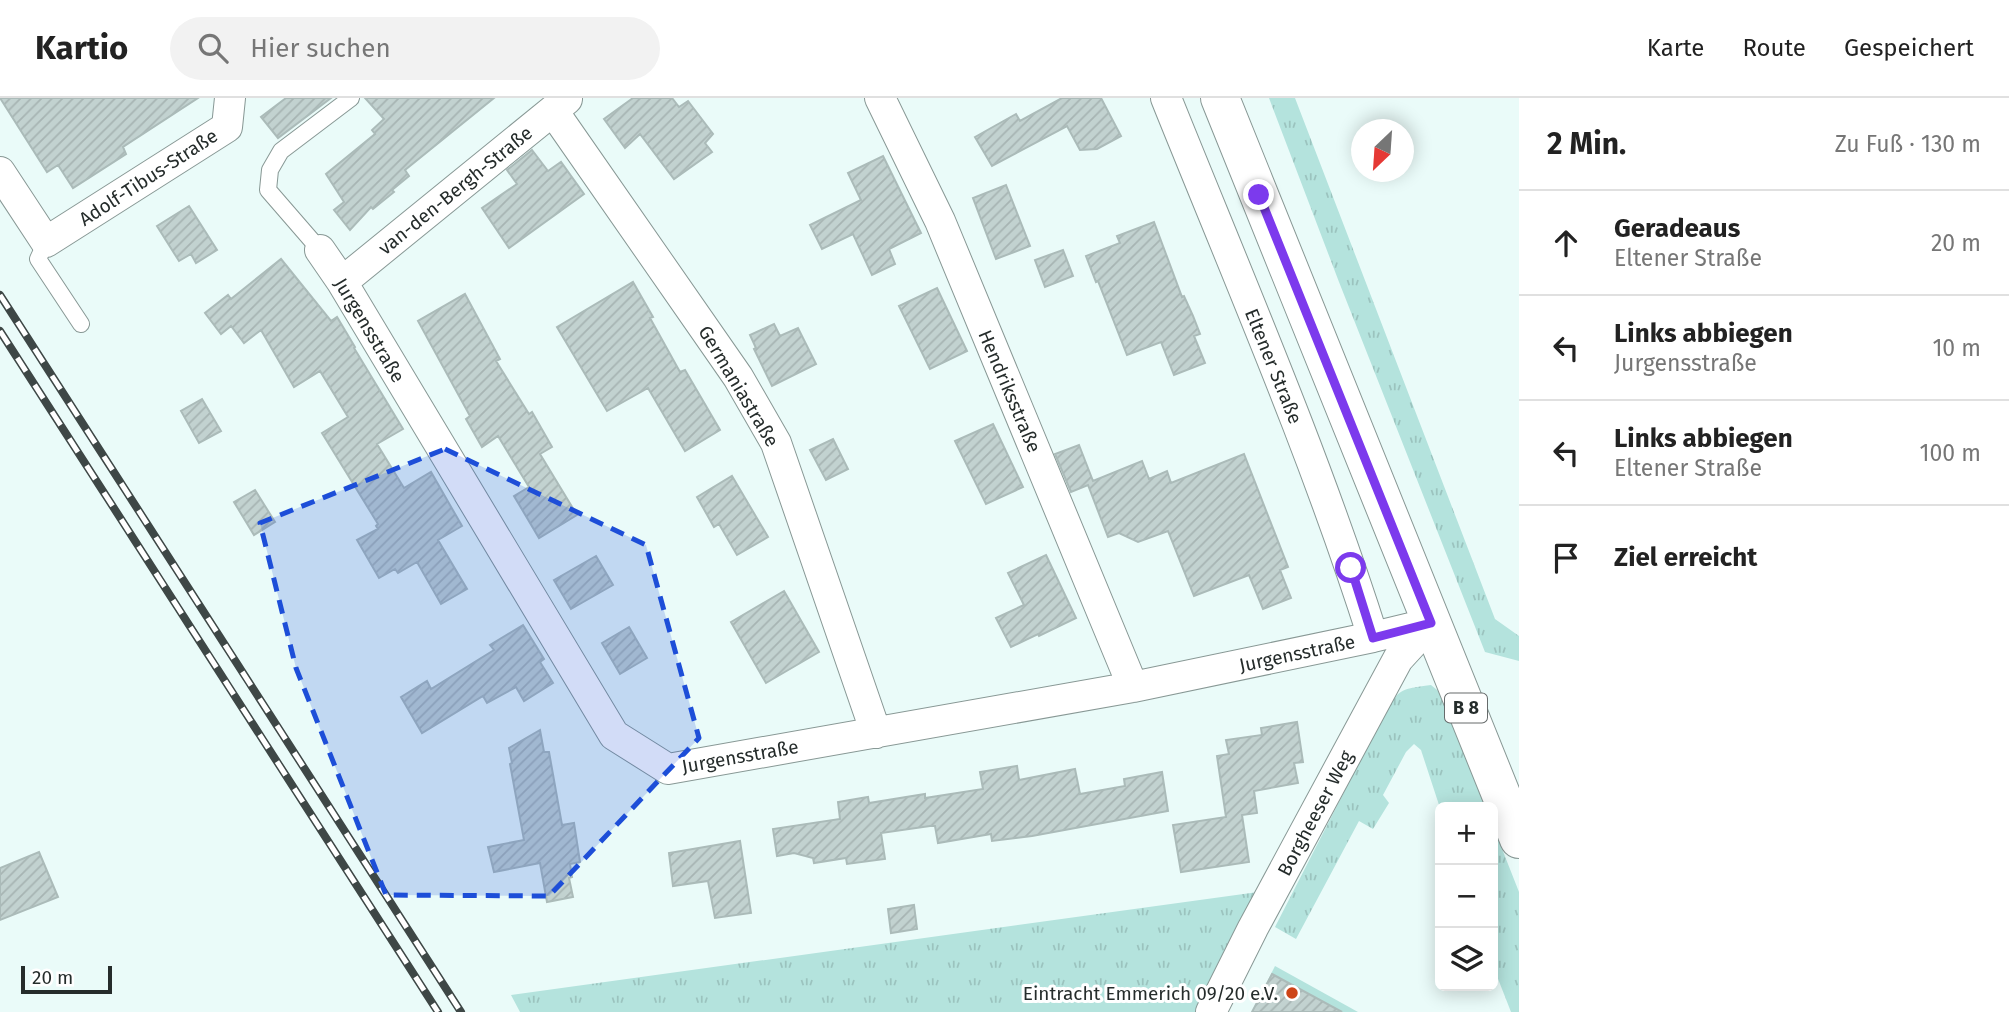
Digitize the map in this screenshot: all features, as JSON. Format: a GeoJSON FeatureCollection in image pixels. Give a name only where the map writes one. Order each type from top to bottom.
{"type":"FeatureCollection","features":[{"type":"Feature","properties":{"kind":"main road","name":"B 8"},"geometry":{"type":"LineString","coordinates":[[1220,98],[1519,839]]}},
{"type":"Feature","properties":{"kind":"street","name":"Adolf-Tibus-Straße"},"geometry":{"type":"LineString","coordinates":[[46,242],[227,127],[230,98]]}},
{"type":"Feature","properties":{"kind":"street","name":"Hendriksstraße"},"geometry":{"type":"LineString","coordinates":[[880,98],[940,221],[1133,687]]}},
{"type":"Feature","properties":{"kind":"street","name":"Eltener Straße"},"geometry":{"type":"LineString","coordinates":[[1166,98],[1293,412],[1351,568],[1373,638]]}},
{"type":"Feature","properties":{"kind":"street","name":"van-den-Bergh-Straße"},"geometry":{"type":"LineString","coordinates":[[342,282],[561,104]]}},
{"type":"Feature","properties":{"kind":"street","name":"Germaniastraße"},"geometry":{"type":"LineString","coordinates":[[561,104],[738,377],[776,443],[876,733]]}},
{"type":"Feature","properties":{"kind":"street"},"geometry":{"type":"LineString","coordinates":[[0,172],[46,242]]}},
{"type":"Feature","properties":{"kind":"street","name":"Jurgensstraße"},"geometry":{"type":"LineString","coordinates":[[320,250],[342,282],[614,735],[668,769],[1133,687],[1373,638],[1431,623]]}},
{"type":"Feature","properties":{"kind":"street","name":"Borgheeser Weg"},"geometry":{"type":"LineString","coordinates":[[1211,1012],[1398,659],[1431,623]]}},
{"type":"Feature","properties":{"kind":"lane"},"geometry":{"type":"LineString","coordinates":[[320,250],[268,190],[270,170],[281,151],[351,98]]}},
{"type":"Feature","properties":{"kind":"lane"},"geometry":{"type":"LineString","coordinates":[[46,242],[38,259],[81,324]]}},
{"type":"Feature","properties":{"kind":"highlighted area"},"geometry":{"type":"Polygon","coordinates":[[[445,449],[646,545],[699,738],[549,896],[386,895],[296,668],[260,523],[445,449]]]}},
{"type":"Feature","properties":{"kind":"green space"},"geometry":{"type":"Polygon","coordinates":[[[1269,98],[1295,98],[1495,619],[1519,636],[1519,661],[1485,652],[1269,98]]]}},
{"type":"Feature","properties":{"kind":"green space"},"geometry":{"type":"Polygon","coordinates":[[[1431,685],[1442,694],[1483,802],[1438,802],[1421,750],[1414,744],[1406,752],[1383,795],[1389,803],[1373,829],[1359,821],[1296,939],[1275,927],[1382,718],[1400,692],[1431,685]]]}},
{"type":"Feature","properties":{"kind":"green space"},"geometry":{"type":"Polygon","coordinates":[[[1498,839],[1519,892],[1519,1012],[1511,1012],[1498,979],[1498,839]]]}},
{"type":"Feature","properties":{"kind":"green space"},"geometry":{"type":"Polygon","coordinates":[[[1258,892],[1197,1012],[520,1012],[511,995],[1258,892]]]}},
{"type":"Feature","properties":{"kind":"green space","name":"Eintracht Emmerich 09/20 e.V."},"geometry":{"type":"Polygon","coordinates":[[[1275,966],[1358,1012],[1252,1012],[1275,966]]]}},
{"type":"Feature","properties":{"kind":"building"},"geometry":{"type":"Polygon","coordinates":[[[0,98],[198,98],[123,147],[126,154],[73,188],[58,165],[47,172],[0,98]]]}},
{"type":"Feature","properties":{"kind":"building"},"geometry":{"type":"Polygon","coordinates":[[[286,98],[331,98],[278,138],[261,117],[286,98]]]}},
{"type":"Feature","properties":{"kind":"building"},"geometry":{"type":"Polygon","coordinates":[[[365,98],[494,98],[405,170],[409,176],[392,190],[394,192],[373,209],[371,207],[350,230],[334,210],[344,202],[326,174],[375,134],[372,130],[384,119],[365,98]]]}},
{"type":"Feature","properties":{"kind":"building"},"geometry":{"type":"Polygon","coordinates":[[[633,98],[672,98],[679,107],[688,101],[713,134],[705,143],[712,152],[674,179],[640,134],[625,148],[604,119],[633,98]]]}},
{"type":"Feature","properties":{"kind":"building"},"geometry":{"type":"Polygon","coordinates":[[[1062,98],[1101,98],[1121,136],[1097,149],[1080,150],[1067,126],[992,166],[975,137],[1016,114],[1020,121],[1062,98]]]}},
{"type":"Feature","properties":{"kind":"building"},"geometry":{"type":"Polygon","coordinates":[[[532,150],[548,171],[561,162],[584,194],[509,248],[482,208],[517,184],[507,170],[532,150]]]}},
{"type":"Feature","properties":{"kind":"building"},"geometry":{"type":"Polygon","coordinates":[[[883,156],[921,233],[889,249],[895,264],[872,275],[853,234],[822,249],[810,225],[861,200],[848,173],[883,156]]]}},
{"type":"Feature","properties":{"kind":"building"},"geometry":{"type":"Polygon","coordinates":[[[1006,185],[1030,246],[996,259],[973,198],[1006,185]]]}},
{"type":"Feature","properties":{"kind":"building"},"geometry":{"type":"Polygon","coordinates":[[[189,206],[217,250],[196,263],[191,254],[179,261],[157,226],[189,206]]]}},
{"type":"Feature","properties":{"kind":"building"},"geometry":{"type":"Polygon","coordinates":[[[1154,222],[1182,297],[1184,296],[1200,334],[1194,336],[1205,363],[1174,375],[1161,342],[1127,355],[1086,256],[1120,243],[1117,236],[1154,222]]]}},
{"type":"Feature","properties":{"kind":"building"},"geometry":{"type":"Polygon","coordinates":[[[1063,250],[1073,276],[1045,287],[1035,260],[1063,250]]]}},
{"type":"Feature","properties":{"kind":"building"},"geometry":{"type":"Polygon","coordinates":[[[281,259],[331,321],[337,317],[403,429],[377,444],[404,488],[431,472],[462,526],[438,540],[467,589],[441,604],[417,562],[398,573],[395,569],[379,578],[357,540],[378,529],[378,524],[322,433],[348,417],[320,371],[294,387],[261,330],[244,343],[231,326],[221,334],[205,313],[228,295],[231,299],[281,259]]]}},
{"type":"Feature","properties":{"kind":"building"},"geometry":{"type":"Polygon","coordinates":[[[633,282],[680,372],[685,370],[720,430],[685,451],[648,388],[607,411],[557,327],[633,282]]]}},
{"type":"Feature","properties":{"kind":"building"},"geometry":{"type":"Polygon","coordinates":[[[937,288],[967,351],[930,369],[899,306],[937,288]]]}},
{"type":"Feature","properties":{"kind":"building"},"geometry":{"type":"Polygon","coordinates":[[[465,294],[500,359],[496,361],[529,414],[532,412],[552,447],[540,454],[577,515],[539,538],[514,496],[529,487],[498,436],[482,447],[466,419],[470,416],[418,321],[465,294]]]}},
{"type":"Feature","properties":{"kind":"building"},"geometry":{"type":"Polygon","coordinates":[[[774,324],[780,336],[798,328],[816,364],[772,386],[750,335],[774,324]]]}},
{"type":"Feature","properties":{"kind":"building"},"geometry":{"type":"Polygon","coordinates":[[[202,399],[221,431],[199,443],[181,411],[202,399]]]}},
{"type":"Feature","properties":{"kind":"building"},"geometry":{"type":"Polygon","coordinates":[[[993,424],[1023,487],[986,504],[955,441],[993,424]]]}},
{"type":"Feature","properties":{"kind":"building"},"geometry":{"type":"Polygon","coordinates":[[[833,439],[848,469],[826,480],[810,450],[833,439]]]}},
{"type":"Feature","properties":{"kind":"building"},"geometry":{"type":"Polygon","coordinates":[[[1079,445],[1093,481],[1142,461],[1149,479],[1167,471],[1171,483],[1244,454],[1288,567],[1280,570],[1291,598],[1263,609],[1249,575],[1194,596],[1168,531],[1138,542],[1119,533],[1108,537],[1088,485],[1071,492],[1055,454],[1079,445]]]}},
{"type":"Feature","properties":{"kind":"building"},"geometry":{"type":"Polygon","coordinates":[[[732,476],[768,537],[737,555],[719,524],[714,527],[697,497],[732,476]]]}},
{"type":"Feature","properties":{"kind":"building"},"geometry":{"type":"Polygon","coordinates":[[[255,490],[275,522],[254,535],[234,502],[255,490]]]}},
{"type":"Feature","properties":{"kind":"building"},"geometry":{"type":"Polygon","coordinates":[[[1046,555],[1076,618],[1011,647],[996,618],[1024,605],[1008,573],[1046,555]]]}},
{"type":"Feature","properties":{"kind":"building"},"geometry":{"type":"Polygon","coordinates":[[[596,556],[613,585],[571,609],[554,580],[596,556]]]}},
{"type":"Feature","properties":{"kind":"building"},"geometry":{"type":"Polygon","coordinates":[[[784,591],[819,652],[766,683],[731,622],[784,591]]]}},
{"type":"Feature","properties":{"kind":"building"},"geometry":{"type":"Polygon","coordinates":[[[523,625],[544,659],[540,662],[553,683],[524,701],[516,687],[487,703],[483,696],[422,733],[401,697],[427,681],[431,689],[494,650],[490,645],[523,625]]]}},
{"type":"Feature","properties":{"kind":"building"},"geometry":{"type":"Polygon","coordinates":[[[629,627],[647,658],[620,674],[602,643],[629,627]]]}},
{"type":"Feature","properties":{"kind":"building"},"geometry":{"type":"Polygon","coordinates":[[[1297,722],[1303,762],[1294,763],[1298,783],[1254,791],[1257,813],[1242,815],[1249,862],[1181,872],[1173,825],[1226,817],[1217,756],[1229,754],[1226,740],[1262,735],[1261,728],[1297,722]]]}},
{"type":"Feature","properties":{"kind":"building"},"geometry":{"type":"Polygon","coordinates":[[[540,730],[544,752],[549,752],[562,825],[574,823],[580,862],[570,864],[572,877],[569,878],[573,897],[547,902],[540,863],[494,872],[488,847],[524,840],[509,748],[540,730]]]}},
{"type":"Feature","properties":{"kind":"building"},"geometry":{"type":"Polygon","coordinates":[[[1017,766],[1019,780],[1075,769],[1080,794],[1125,786],[1124,779],[1162,772],[1168,811],[992,841],[991,834],[938,843],[935,826],[881,833],[885,859],[847,864],[846,858],[814,863],[813,858],[794,853],[777,856],[773,829],[840,819],[838,802],[868,797],[869,803],[925,794],[925,798],[983,789],[980,772],[1017,766]]]}},
{"type":"Feature","properties":{"kind":"building"},"geometry":{"type":"Polygon","coordinates":[[[740,841],[751,913],[715,918],[708,881],[673,886],[669,853],[740,841]]]}},
{"type":"Feature","properties":{"kind":"building"},"geometry":{"type":"Polygon","coordinates":[[[39,852],[58,897],[0,920],[0,868],[39,852]]]}},
{"type":"Feature","properties":{"kind":"building"},"geometry":{"type":"Polygon","coordinates":[[[914,905],[917,929],[891,933],[888,909],[914,905]]]}},
{"type":"Feature","properties":{"kind":"building","name":"Eintracht Emmerich 09/20 e.V."},"geometry":{"type":"Polygon","coordinates":[[[1272,974],[1342,1012],[1252,1012],[1272,974]]]}},
{"type":"Feature","properties":{"kind":"railway"},"geometry":{"type":"LineString","coordinates":[[0,295],[461,1012]]}},
{"type":"Feature","properties":{"kind":"railway"},"geometry":{"type":"LineString","coordinates":[[0,331],[438,1012]]}},
{"type":"Feature","properties":{"kind":"place","name":"Eintracht Emmerich 09/20 e.V."},"geometry":{"type":"Point","coordinates":[1292,993]}},
{"type":"Feature","properties":{"kind":"route"},"geometry":{"type":"LineString","coordinates":[[1259,195],[1431,623],[1373,638],[1351,568]]}}]}
